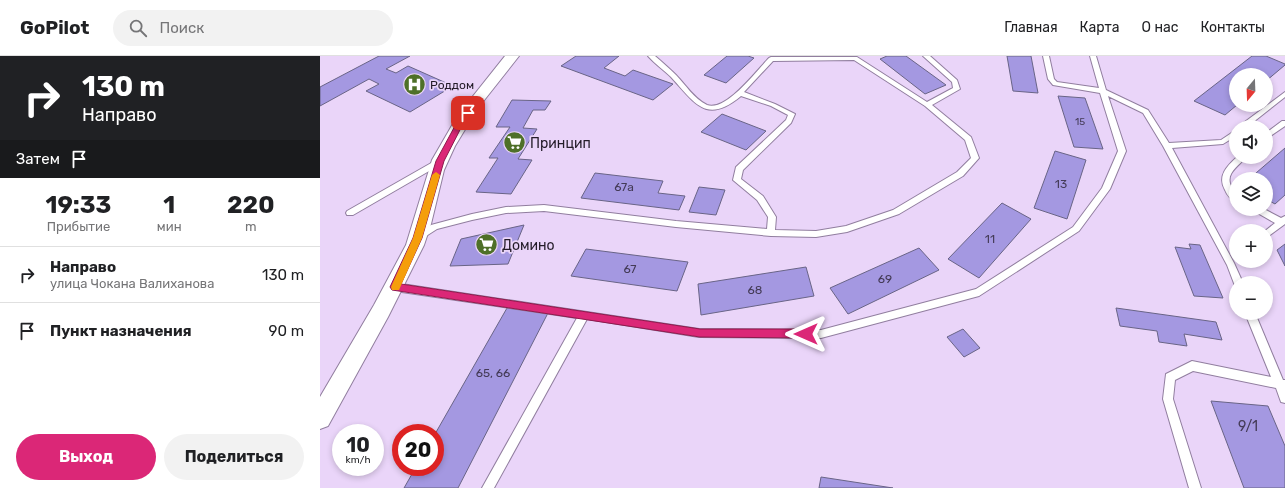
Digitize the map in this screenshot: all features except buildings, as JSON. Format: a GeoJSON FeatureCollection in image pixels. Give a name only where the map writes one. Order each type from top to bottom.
{"type":"FeatureCollection","features":[{"type":"Feature","properties":{"kind":"street"},"geometry":{"type":"LineString","coordinates":[[320,418],[395,287],[418,238],[440,161],[460,124],[512,56]]}},
{"type":"Feature","properties":{"kind":"lane"},"geometry":{"type":"LineString","coordinates":[[418,238],[434,227],[472,217],[506,210],[544,208],[676,224],[771,233],[816,234],[847,229],[896,212],[960,174],[975,158],[968,139],[928,105],[855,58],[771,59],[730,103],[721,107],[712,108],[699,104],[672,74],[651,56]]}},
{"type":"Feature","properties":{"kind":"lane"},"geometry":{"type":"LineString","coordinates":[[926,56],[955,81],[957,89],[928,105]]}},
{"type":"Feature","properties":{"kind":"lane"},"geometry":{"type":"LineString","coordinates":[[1046,56],[1051,79],[1055,84],[1103,91],[1146,112],[1167,146],[1229,256]]}},
{"type":"Feature","properties":{"kind":"lane"},"geometry":{"type":"LineString","coordinates":[[395,287],[584,314],[700,333],[821,334],[979,292],[1076,229],[1106,189],[1122,151],[1093,56]]}},
{"type":"Feature","properties":{"kind":"lane"},"geometry":{"type":"LineString","coordinates":[[740,93],[773,105],[792,114],[789,121],[739,170],[737,180],[760,198],[772,217],[771,233]]}},
{"type":"Feature","properties":{"kind":"lane"},"geometry":{"type":"LineString","coordinates":[[1251,120],[1285,94]]}},
{"type":"Feature","properties":{"kind":"lane"},"geometry":{"type":"LineString","coordinates":[[1273,132],[1285,123]]}},
{"type":"Feature","properties":{"kind":"lane"},"geometry":{"type":"LineString","coordinates":[[1167,146],[1223,142],[1229,137]]}},
{"type":"Feature","properties":{"kind":"lane"},"geometry":{"type":"LineString","coordinates":[[350,213],[440,161]]}},
{"type":"Feature","properties":{"kind":"lane"},"geometry":{"type":"LineString","coordinates":[[1229,191],[1225,184],[1227,172],[1235,164]]}},
{"type":"Feature","properties":{"kind":"lane"},"geometry":{"type":"LineString","coordinates":[[1273,216],[1283,220],[1273,229]]}},
{"type":"Feature","properties":{"kind":"lane"},"geometry":{"type":"LineString","coordinates":[[488,488],[584,314]]}},
{"type":"Feature","properties":{"kind":"lane"},"geometry":{"type":"LineString","coordinates":[[1253,320],[1282,384],[1285,398]]}},
{"type":"Feature","properties":{"kind":"lane"},"geometry":{"type":"LineString","coordinates":[[1194,488],[1168,399],[1170,377],[1192,366],[1282,384]]}},
{"type":"Feature","properties":{"kind":"slow traffic"},"geometry":{"type":"LineString","coordinates":[[396,287],[418,238],[436,175]]}},
{"type":"Feature","properties":{"kind":"place","name":"Роддом"},"geometry":{"type":"Point","coordinates":[414,85]}},
{"type":"Feature","properties":{"kind":"place","name":"Принцип"},"geometry":{"type":"Point","coordinates":[514,143]}},
{"type":"Feature","properties":{"kind":"place","name":"Домино"},"geometry":{"type":"Point","coordinates":[487,245]}},
{"type":"Feature","properties":{"kind":"route"},"geometry":{"type":"LineString","coordinates":[[468,113],[460,124],[440,161],[418,238],[395,287],[584,314],[700,333],[806,334]]}}]}
